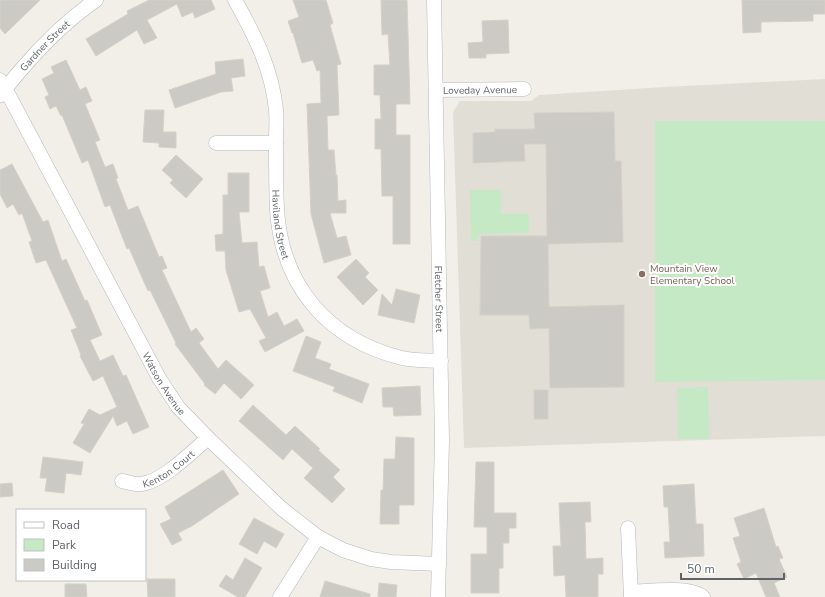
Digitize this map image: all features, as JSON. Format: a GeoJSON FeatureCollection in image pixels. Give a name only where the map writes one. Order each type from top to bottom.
{"type":"FeatureCollection","features":[{"type":"Feature","properties":{"kind":"street","name":"Gardner Street"},"geometry":{"type":"LineString","coordinates":[[2,89],[54,34],[75,15],[96,0]]}},
{"type":"Feature","properties":{"kind":"street","name":"Haviland Street"},"geometry":{"type":"LineString","coordinates":[[236,0],[260,48],[271,78],[276,110],[277,210],[280,234],[288,265],[307,298],[333,326],[348,336],[367,347],[403,359],[441,361]]}},
{"type":"Feature","properties":{"kind":"street","name":"Fletcher Street"},"geometry":{"type":"LineString","coordinates":[[434,0],[442,441],[438,597]]}},
{"type":"Feature","properties":{"kind":"street","name":"Watson Avenue"},"geometry":{"type":"LineString","coordinates":[[2,89],[159,378],[178,407],[281,508],[318,537],[343,550],[371,559],[391,562],[439,564]]}},
{"type":"Feature","properties":{"kind":"street","name":"Loveday Avenue"},"geometry":{"type":"LineString","coordinates":[[436,90],[524,89]]}},
{"type":"Feature","properties":{"kind":"street"},"geometry":{"type":"LineString","coordinates":[[216,143],[276,143]]}},
{"type":"Feature","properties":{"kind":"street","name":"Kenton Court"},"geometry":{"type":"LineString","coordinates":[[122,481],[140,485],[156,480],[180,463],[208,438]]}},
{"type":"Feature","properties":{"kind":"street"},"geometry":{"type":"LineString","coordinates":[[628,528],[631,594],[685,590],[703,597]]}},
{"type":"Feature","properties":{"kind":"street"},"geometry":{"type":"LineString","coordinates":[[280,597],[318,537]]}},
{"type":"Feature","properties":{"kind":"shaded area","name":"Mountain View Elementary School"},"geometry":{"type":"Polygon","coordinates":[[[825,79],[825,436],[464,448],[453,112],[460,101],[531,101],[539,95],[825,79]]]}},
{"type":"Feature","properties":{"kind":"green space"},"geometry":{"type":"Polygon","coordinates":[[[655,121],[825,121],[825,380],[655,382],[655,121]]]}},
{"type":"Feature","properties":{"kind":"green space"},"geometry":{"type":"Polygon","coordinates":[[[470,190],[501,190],[501,214],[529,214],[529,233],[478,234],[478,241],[471,241],[470,190]]]}},
{"type":"Feature","properties":{"kind":"green space"},"geometry":{"type":"Polygon","coordinates":[[[708,387],[709,439],[678,439],[677,388],[708,387]]]}},
{"type":"Feature","properties":{"kind":"building"},"geometry":{"type":"Polygon","coordinates":[[[0,0],[40,0],[5,34],[0,28],[0,0]]]}},
{"type":"Feature","properties":{"kind":"building"},"geometry":{"type":"Polygon","coordinates":[[[149,0],[211,0],[215,9],[195,18],[193,12],[182,17],[177,4],[147,20],[157,38],[144,44],[137,30],[96,56],[86,39],[128,14],[127,11],[149,0]]]}},
{"type":"Feature","properties":{"kind":"building"},"geometry":{"type":"Polygon","coordinates":[[[293,0],[326,0],[333,23],[330,25],[341,64],[337,65],[339,115],[327,116],[328,150],[334,150],[338,201],[346,200],[346,213],[330,213],[337,238],[346,236],[351,255],[324,263],[311,214],[307,104],[321,103],[320,70],[317,71],[313,60],[302,63],[288,21],[299,17],[293,0]]]}},
{"type":"Feature","properties":{"kind":"building"},"geometry":{"type":"Polygon","coordinates":[[[381,0],[407,0],[410,104],[396,104],[396,135],[410,135],[410,244],[393,244],[393,196],[382,196],[381,149],[375,149],[375,119],[381,119],[380,95],[374,95],[374,65],[390,65],[388,34],[382,35],[381,0]]]}},
{"type":"Feature","properties":{"kind":"building"},"geometry":{"type":"Polygon","coordinates":[[[742,0],[825,0],[825,14],[813,14],[813,21],[761,22],[761,32],[743,33],[742,0]]]}},
{"type":"Feature","properties":{"kind":"building"},"geometry":{"type":"Polygon","coordinates":[[[508,20],[509,53],[486,54],[486,58],[469,58],[468,43],[483,42],[482,21],[508,20]]]}},
{"type":"Feature","properties":{"kind":"building"},"geometry":{"type":"Polygon","coordinates":[[[243,59],[245,76],[231,78],[233,91],[221,92],[175,108],[169,90],[216,74],[215,62],[243,59]]]}},
{"type":"Feature","properties":{"kind":"building"},"geometry":{"type":"Polygon","coordinates":[[[66,60],[80,90],[86,87],[92,101],[85,104],[100,140],[95,142],[105,167],[113,164],[118,178],[116,179],[128,210],[138,206],[159,257],[162,256],[167,268],[162,270],[191,332],[196,328],[204,339],[199,343],[218,369],[226,360],[254,385],[241,399],[224,383],[215,394],[204,385],[205,384],[175,344],[176,343],[150,290],[148,291],[129,248],[127,249],[110,205],[105,207],[88,160],[82,163],[62,115],[61,116],[56,106],[50,109],[45,97],[49,95],[42,79],[54,73],[51,67],[66,60]]]}},
{"type":"Feature","properties":{"kind":"building"},"geometry":{"type":"Polygon","coordinates":[[[145,110],[164,110],[163,132],[176,132],[176,148],[159,147],[159,143],[143,142],[145,110]]]}},
{"type":"Feature","properties":{"kind":"building"},"geometry":{"type":"Polygon","coordinates":[[[614,112],[615,161],[621,161],[623,242],[548,244],[549,307],[624,305],[624,387],[550,388],[549,328],[530,329],[529,315],[480,315],[481,236],[547,236],[546,144],[524,144],[525,161],[473,163],[473,133],[495,132],[495,129],[535,129],[534,113],[614,112]]]}},
{"type":"Feature","properties":{"kind":"building"},"geometry":{"type":"Polygon","coordinates":[[[176,155],[203,179],[186,198],[170,183],[173,180],[162,170],[176,155]]]}},
{"type":"Feature","properties":{"kind":"building"},"geometry":{"type":"Polygon","coordinates":[[[12,164],[43,222],[48,220],[62,261],[66,259],[85,301],[87,300],[102,335],[90,340],[100,361],[113,355],[123,376],[126,375],[149,427],[133,434],[127,421],[117,426],[113,416],[90,453],[73,443],[84,424],[81,423],[89,409],[100,415],[117,407],[103,376],[93,381],[80,356],[81,355],[71,330],[77,328],[46,260],[36,263],[29,242],[32,241],[22,213],[19,215],[13,204],[7,208],[0,194],[0,170],[12,164]]]}},
{"type":"Feature","properties":{"kind":"building"},"geometry":{"type":"Polygon","coordinates":[[[228,173],[249,173],[249,212],[239,212],[242,243],[257,242],[259,267],[264,266],[270,288],[260,291],[268,317],[277,312],[284,326],[297,319],[304,331],[265,352],[259,341],[266,338],[250,309],[239,312],[226,270],[225,251],[216,251],[215,235],[223,234],[223,195],[228,195],[228,173]]]}},
{"type":"Feature","properties":{"kind":"building"},"geometry":{"type":"Polygon","coordinates":[[[356,259],[369,273],[365,277],[378,290],[363,305],[337,277],[356,259]]]}},
{"type":"Feature","properties":{"kind":"building"},"geometry":{"type":"Polygon","coordinates":[[[396,289],[420,295],[414,323],[378,315],[382,294],[392,305],[396,289]]]}},
{"type":"Feature","properties":{"kind":"building"},"geometry":{"type":"Polygon","coordinates":[[[306,336],[321,342],[315,358],[331,364],[329,369],[369,384],[362,403],[333,391],[335,387],[293,371],[306,336]]]}},
{"type":"Feature","properties":{"kind":"building"},"geometry":{"type":"Polygon","coordinates":[[[420,386],[421,415],[394,416],[393,407],[383,407],[382,388],[420,386]]]}},
{"type":"Feature","properties":{"kind":"building"},"geometry":{"type":"Polygon","coordinates":[[[534,390],[548,390],[548,419],[534,419],[534,390]]]}},
{"type":"Feature","properties":{"kind":"building"},"geometry":{"type":"Polygon","coordinates":[[[253,405],[286,435],[295,426],[340,470],[333,477],[345,489],[332,503],[304,478],[313,468],[292,449],[283,460],[239,421],[253,405]]]}},
{"type":"Feature","properties":{"kind":"building"},"geometry":{"type":"Polygon","coordinates":[[[396,437],[414,438],[414,505],[399,505],[399,524],[380,524],[384,459],[395,459],[396,437]]]}},
{"type":"Feature","properties":{"kind":"building"},"geometry":{"type":"Polygon","coordinates":[[[43,457],[83,462],[81,475],[66,473],[64,493],[45,491],[47,478],[40,478],[43,457]]]}},
{"type":"Feature","properties":{"kind":"building"},"geometry":{"type":"Polygon","coordinates":[[[476,462],[494,462],[494,513],[516,513],[516,528],[509,528],[509,543],[503,543],[503,568],[499,568],[499,593],[471,593],[471,554],[487,554],[487,527],[474,527],[476,462]]]}},
{"type":"Feature","properties":{"kind":"building"},"geometry":{"type":"Polygon","coordinates":[[[223,470],[239,494],[192,526],[178,533],[182,540],[172,545],[160,524],[171,519],[165,507],[223,470]]]}},
{"type":"Feature","properties":{"kind":"building"},"geometry":{"type":"Polygon","coordinates":[[[12,483],[13,496],[0,497],[0,484],[12,483]]]}},
{"type":"Feature","properties":{"kind":"building"},"geometry":{"type":"Polygon","coordinates":[[[694,484],[696,524],[703,524],[704,556],[665,558],[664,542],[670,542],[668,507],[664,507],[663,486],[694,484]]]}},
{"type":"Feature","properties":{"kind":"building"},"geometry":{"type":"Polygon","coordinates":[[[590,502],[591,522],[585,522],[586,559],[603,558],[603,574],[598,574],[598,597],[566,597],[565,575],[554,576],[553,546],[561,546],[559,503],[590,502]]]}},
{"type":"Feature","properties":{"kind":"building"},"geometry":{"type":"Polygon","coordinates":[[[764,508],[776,547],[778,546],[783,558],[779,559],[787,577],[774,583],[780,597],[766,597],[756,573],[744,579],[737,564],[741,562],[733,538],[740,536],[734,518],[764,508]]]}},
{"type":"Feature","properties":{"kind":"building"},"geometry":{"type":"Polygon","coordinates":[[[254,518],[284,534],[276,548],[264,541],[257,554],[239,544],[254,518]]]}},
{"type":"Feature","properties":{"kind":"building"},"geometry":{"type":"Polygon","coordinates":[[[245,558],[262,568],[245,597],[238,597],[219,586],[226,575],[233,580],[245,558]]]}},
{"type":"Feature","properties":{"kind":"building"},"geometry":{"type":"Polygon","coordinates":[[[147,579],[175,579],[175,597],[148,597],[147,579]]]}},
{"type":"Feature","properties":{"kind":"building"},"geometry":{"type":"Polygon","coordinates":[[[325,581],[370,594],[370,597],[320,597],[325,581]]]}},
{"type":"Feature","properties":{"kind":"building"},"geometry":{"type":"Polygon","coordinates":[[[379,583],[397,585],[396,597],[378,597],[379,583]]]}},
{"type":"Feature","properties":{"kind":"building"},"geometry":{"type":"Polygon","coordinates":[[[65,584],[86,584],[87,597],[65,597],[65,584]]]}},
{"type":"Feature","properties":{"kind":"place","name":"Mountain View Elementary School"},"geometry":{"type":"Point","coordinates":[642,274]}}]}
